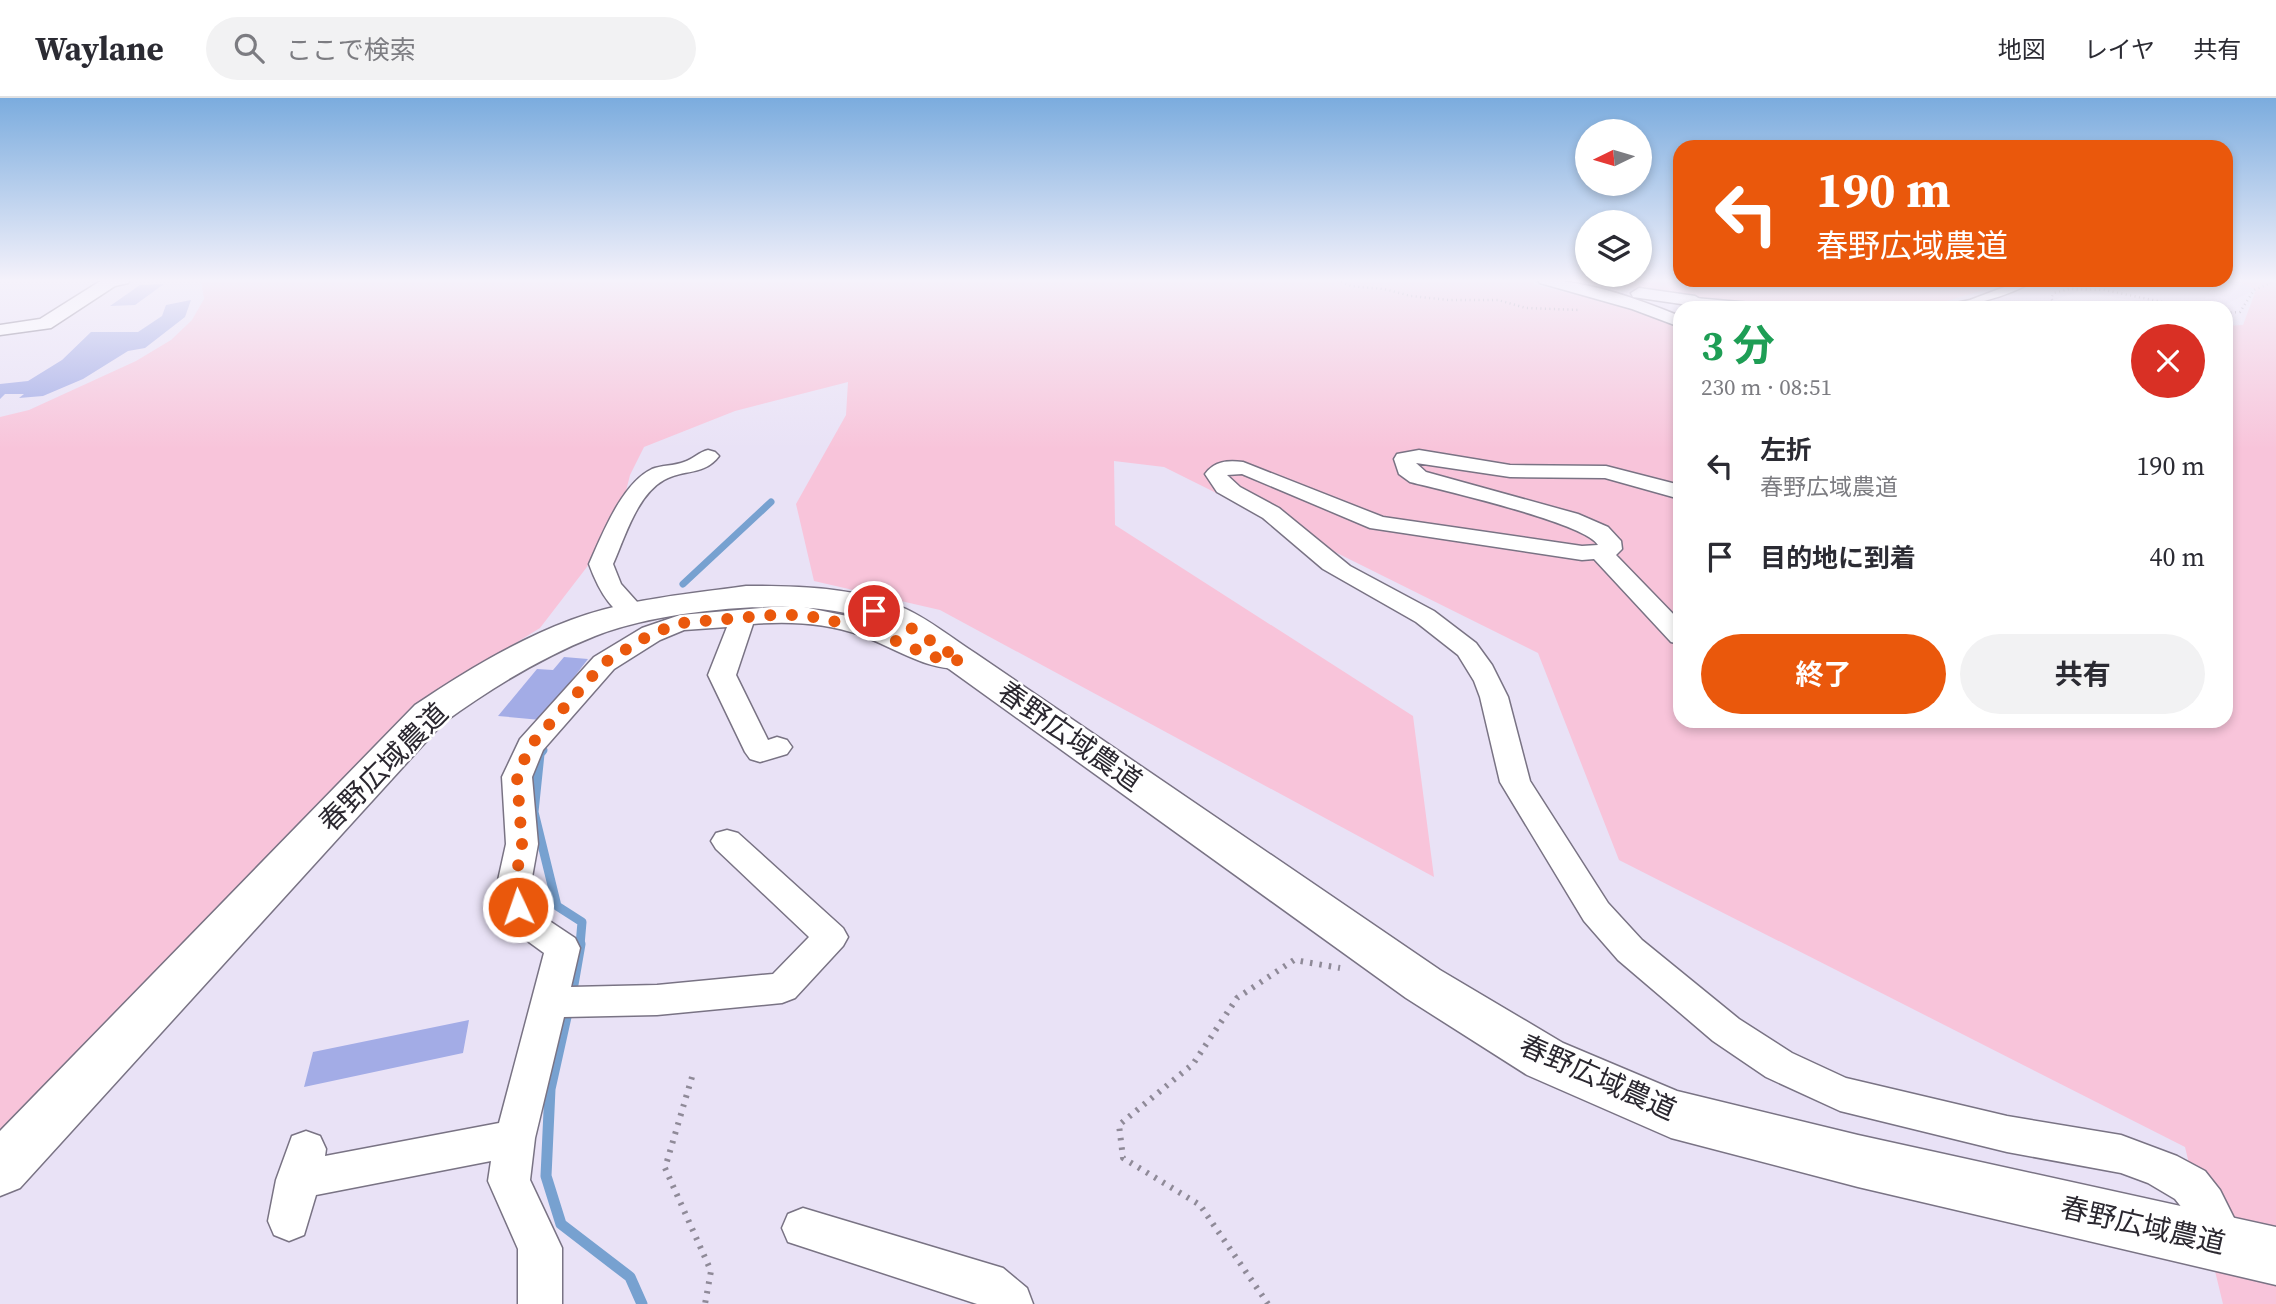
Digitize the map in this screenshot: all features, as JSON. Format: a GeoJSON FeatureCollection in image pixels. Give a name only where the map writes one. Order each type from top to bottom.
{"type":"FeatureCollection","features":[{"type":"Feature","properties":{"kind":"street"},"geometry":{"type":"LineString","coordinates":[[634,613],[609,586],[601,564],[617,528],[640,491],[657,475],[695,468],[708,456]]}},
{"type":"Feature","properties":{"kind":"street"},"geometry":{"type":"LineString","coordinates":[[1673,490],[1606,472],[1510,471],[1419,456],[1405,460],[1406,469],[1418,477],[1570,519],[1592,528],[1609,541],[1610,549],[1600,552],[1555,550],[1378,523],[1247,469],[1227,467],[1219,469],[1216,474],[1226,487],[1271,513],[1315,552],[1343,572],[1451,633],[1466,648],[1486,675],[1497,704],[1508,765],[1515,782],[1596,912],[1630,950],[1726,1030],[1779,1065],[1840,1094],[2007,1134],[2110,1152],[2162,1169],[2190,1185],[2205,1204],[2225,1244]]}},
{"type":"Feature","properties":{"kind":"street"},"geometry":{"type":"LineString","coordinates":[[1600,552],[1673,629]]}},
{"type":"Feature","properties":{"kind":"street","name":"春野広域農道"},"geometry":{"type":"LineString","coordinates":[[0,1170],[429,715],[475,681],[530,651],[585,627],[634,613],[685,603],[746,596],[798,596],[854,604],[894,617],[962,661],[1423,984],[1545,1059],[1671,1114],[1858,1161],[2276,1256]]}},
{"type":"Feature","properties":{"kind":"street"},"geometry":{"type":"LineString","coordinates":[[540,1304],[540,1248],[509,1181],[515,1138],[563,948],[523,920],[513,894],[522,844],[517,777],[530,746],[604,663],[639,641],[680,623],[804,615],[866,628],[933,657],[962,661]]}},
{"type":"Feature","properties":{"kind":"street"},"geometry":{"type":"LineString","coordinates":[[743,617],[722,675],[760,752],[777,747]]}},
{"type":"Feature","properties":{"kind":"street"},"geometry":{"type":"LineString","coordinates":[[548,1002],[657,1000],[782,988],[831,937],[727,841]]}},
{"type":"Feature","properties":{"kind":"street"},"geometry":{"type":"LineString","coordinates":[[289,1222],[301,1165],[515,1138]]}},
{"type":"Feature","properties":{"kind":"street"},"geometry":{"type":"LineString","coordinates":[[803,1228],[987,1284],[1011,1304]]}},
{"type":"Feature","properties":{"kind":"path"},"geometry":{"type":"LineString","coordinates":[[1268,1304],[1200,1205],[1123,1158],[1119,1125],[1193,1064],[1237,998],[1294,960],[1345,969]]}},
{"type":"Feature","properties":{"kind":"path"},"geometry":{"type":"LineString","coordinates":[[692,1077],[665,1168],[711,1271],[705,1304]]}},
{"type":"Feature","properties":{"kind":"shaded area"},"geometry":{"type":"Polygon","coordinates":[[[175,336],[1673,336],[1673,728],[2233,728],[2233,336],[2276,336],[2276,1304],[2223,1304],[2185,1147],[1619,860],[1538,653],[1164,467],[1114,461],[1115,525],[1413,716],[1434,877],[940,610],[814,581],[796,504],[846,415],[848,382],[735,411],[644,447],[630,475],[621,511],[590,563],[540,628],[431,695],[333,789],[104,1034],[0,1139],[0,417],[29,410],[136,361],[175,336]]]}},
{"type":"Feature","properties":{"kind":"building"},"geometry":{"type":"Polygon","coordinates":[[[87,336],[160,336],[145,348],[128,351],[83,379],[43,396],[19,398],[24,394],[5,394],[0,399],[0,384],[28,381],[62,360],[87,336]]]}},
{"type":"Feature","properties":{"kind":"building"},"geometry":{"type":"Polygon","coordinates":[[[564,657],[588,659],[541,720],[498,716],[537,669],[553,670],[564,657]]]}},
{"type":"Feature","properties":{"kind":"building"},"geometry":{"type":"Polygon","coordinates":[[[469,1020],[463,1053],[304,1087],[313,1052],[469,1020]]]}},
{"type":"Feature","properties":{"kind":"waterway"},"geometry":{"type":"LineString","coordinates":[[683,584],[771,502]]}},
{"type":"Feature","properties":{"kind":"waterway"},"geometry":{"type":"LineString","coordinates":[[543,750],[540,754],[534,812],[557,906],[582,922],[580,945]]}},
{"type":"Feature","properties":{"kind":"waterway"},"geometry":{"type":"LineString","coordinates":[[571,996],[580,944]]}},
{"type":"Feature","properties":{"kind":"waterway"},"geometry":{"type":"LineString","coordinates":[[568,1008],[550,1089],[546,1176],[561,1224],[630,1277],[642,1304]]}},
{"type":"Feature","properties":{"kind":"route"},"geometry":{"type":"LineString","coordinates":[[518,907],[513,894],[522,844],[517,777],[530,746],[604,663],[651,634],[680,623],[772,615],[804,615],[866,628],[933,657],[962,661],[894,617],[874,611]]}}]}
